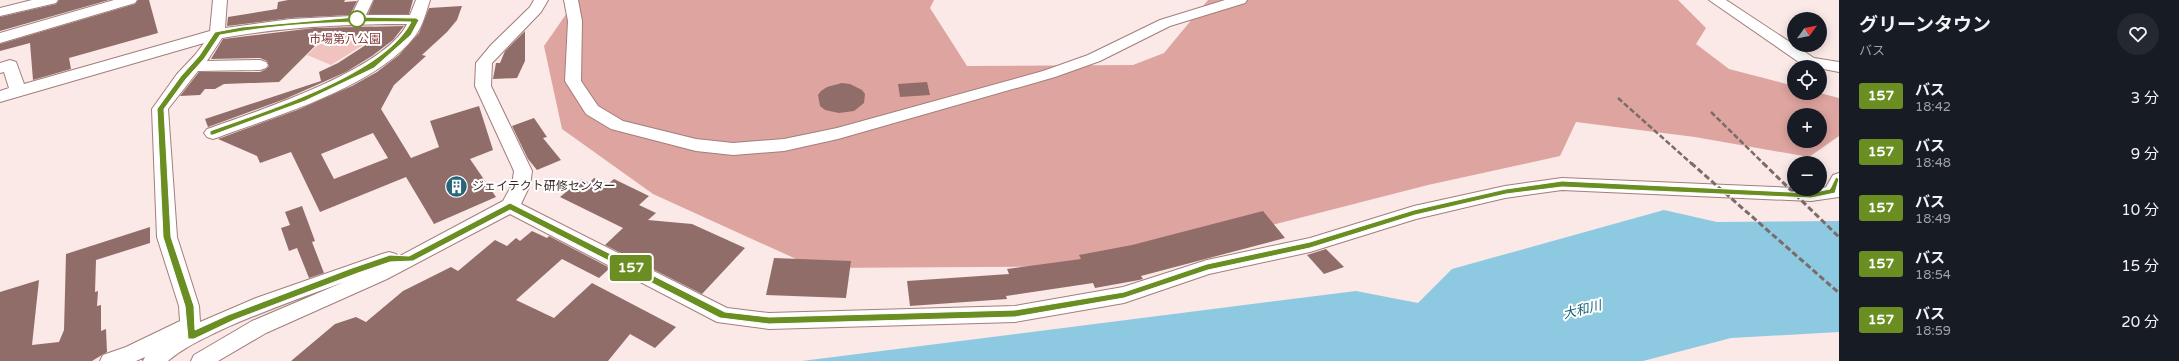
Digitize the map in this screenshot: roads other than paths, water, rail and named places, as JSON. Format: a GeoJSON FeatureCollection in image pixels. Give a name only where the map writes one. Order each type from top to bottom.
{"type":"FeatureCollection","features":[{"type":"Feature","properties":{"kind":"street"},"geometry":{"type":"LineString","coordinates":[[0,12],[51,0]]}},
{"type":"Feature","properties":{"kind":"street"},"geometry":{"type":"LineString","coordinates":[[0,38],[130,0]]}},
{"type":"Feature","properties":{"kind":"street"},"geometry":{"type":"LineString","coordinates":[[191,330],[189,306],[167,237],[160,109],[217,34],[220,0]]}},
{"type":"Feature","properties":{"kind":"street"},"geometry":{"type":"LineString","coordinates":[[356,19],[366,0]]}},
{"type":"Feature","properties":{"kind":"street"},"geometry":{"type":"LineString","coordinates":[[213,133],[302,100],[372,67],[409,33],[416,20],[423,0]]}},
{"type":"Feature","properties":{"kind":"street"},"geometry":{"type":"LineString","coordinates":[[202,361],[216,351],[274,321],[362,283],[510,206],[523,180],[522,171],[483,86],[484,63],[496,48],[536,9],[541,0]]}},
{"type":"Feature","properties":{"kind":"street"},"geometry":{"type":"LineString","coordinates":[[571,0],[575,21],[573,81],[592,110],[617,125],[696,145],[733,149],[784,145],[838,133],[1049,74],[1094,58],[1165,23],[1240,0]]}},
{"type":"Feature","properties":{"kind":"street"},"geometry":{"type":"LineString","coordinates":[[1716,0],[1809,62],[1839,67]]}},
{"type":"Feature","properties":{"kind":"street"},"geometry":{"type":"LineString","coordinates":[[0,97],[217,34],[242,29],[356,19],[416,20]]}},
{"type":"Feature","properties":{"kind":"street"},"geometry":{"type":"LineString","coordinates":[[0,68],[10,65],[18,91]]}},
{"type":"Feature","properties":{"kind":"street"},"geometry":{"type":"LineString","coordinates":[[194,66],[260,65]]}},
{"type":"Feature","properties":{"kind":"street"},"geometry":{"type":"LineString","coordinates":[[510,206],[724,316],[769,321],[878,319],[1015,314],[1124,295],[1207,267],[1310,245],[1414,213],[1506,192],[1562,184],[1811,195],[1833,192],[1839,179]]}},
{"type":"Feature","properties":{"kind":"street"},"geometry":{"type":"LineString","coordinates":[[111,361],[191,330],[231,318],[390,258],[410,259]]}},
{"type":"Feature","properties":{"kind":"street"},"geometry":{"type":"LineString","coordinates":[[154,361],[158,355],[191,330]]}},
{"type":"Feature","properties":{"kind":"water","name":"大和川"},"geometry":{"type":"Polygon","coordinates":[[[1664,210],[1717,222],[1839,221],[1839,332],[1731,338],[1643,361],[802,361],[1356,291],[1418,303],[1452,269],[1664,210]]]}},
{"type":"Feature","properties":{"kind":"railway"},"geometry":{"type":"LineString","coordinates":[[1618,98],[1692,164]]}},
{"type":"Feature","properties":{"kind":"railway"},"geometry":{"type":"LineString","coordinates":[[1711,112],[1764,164]]}},
{"type":"Feature","properties":{"kind":"railway"},"geometry":{"type":"LineString","coordinates":[[1691,163],[1839,293]]}},
{"type":"Feature","properties":{"kind":"railway"},"geometry":{"type":"LineString","coordinates":[[1763,163],[1839,237]]}},
{"type":"Feature","properties":{"kind":"place","name":"ジェイテクト研修センター"},"geometry":{"type":"Point","coordinates":[457,186]}},
{"type":"Feature","properties":{"kind":"park label","name":"市場第八公園"},"geometry":{"type":"Point","coordinates":[345,39]}}]}
